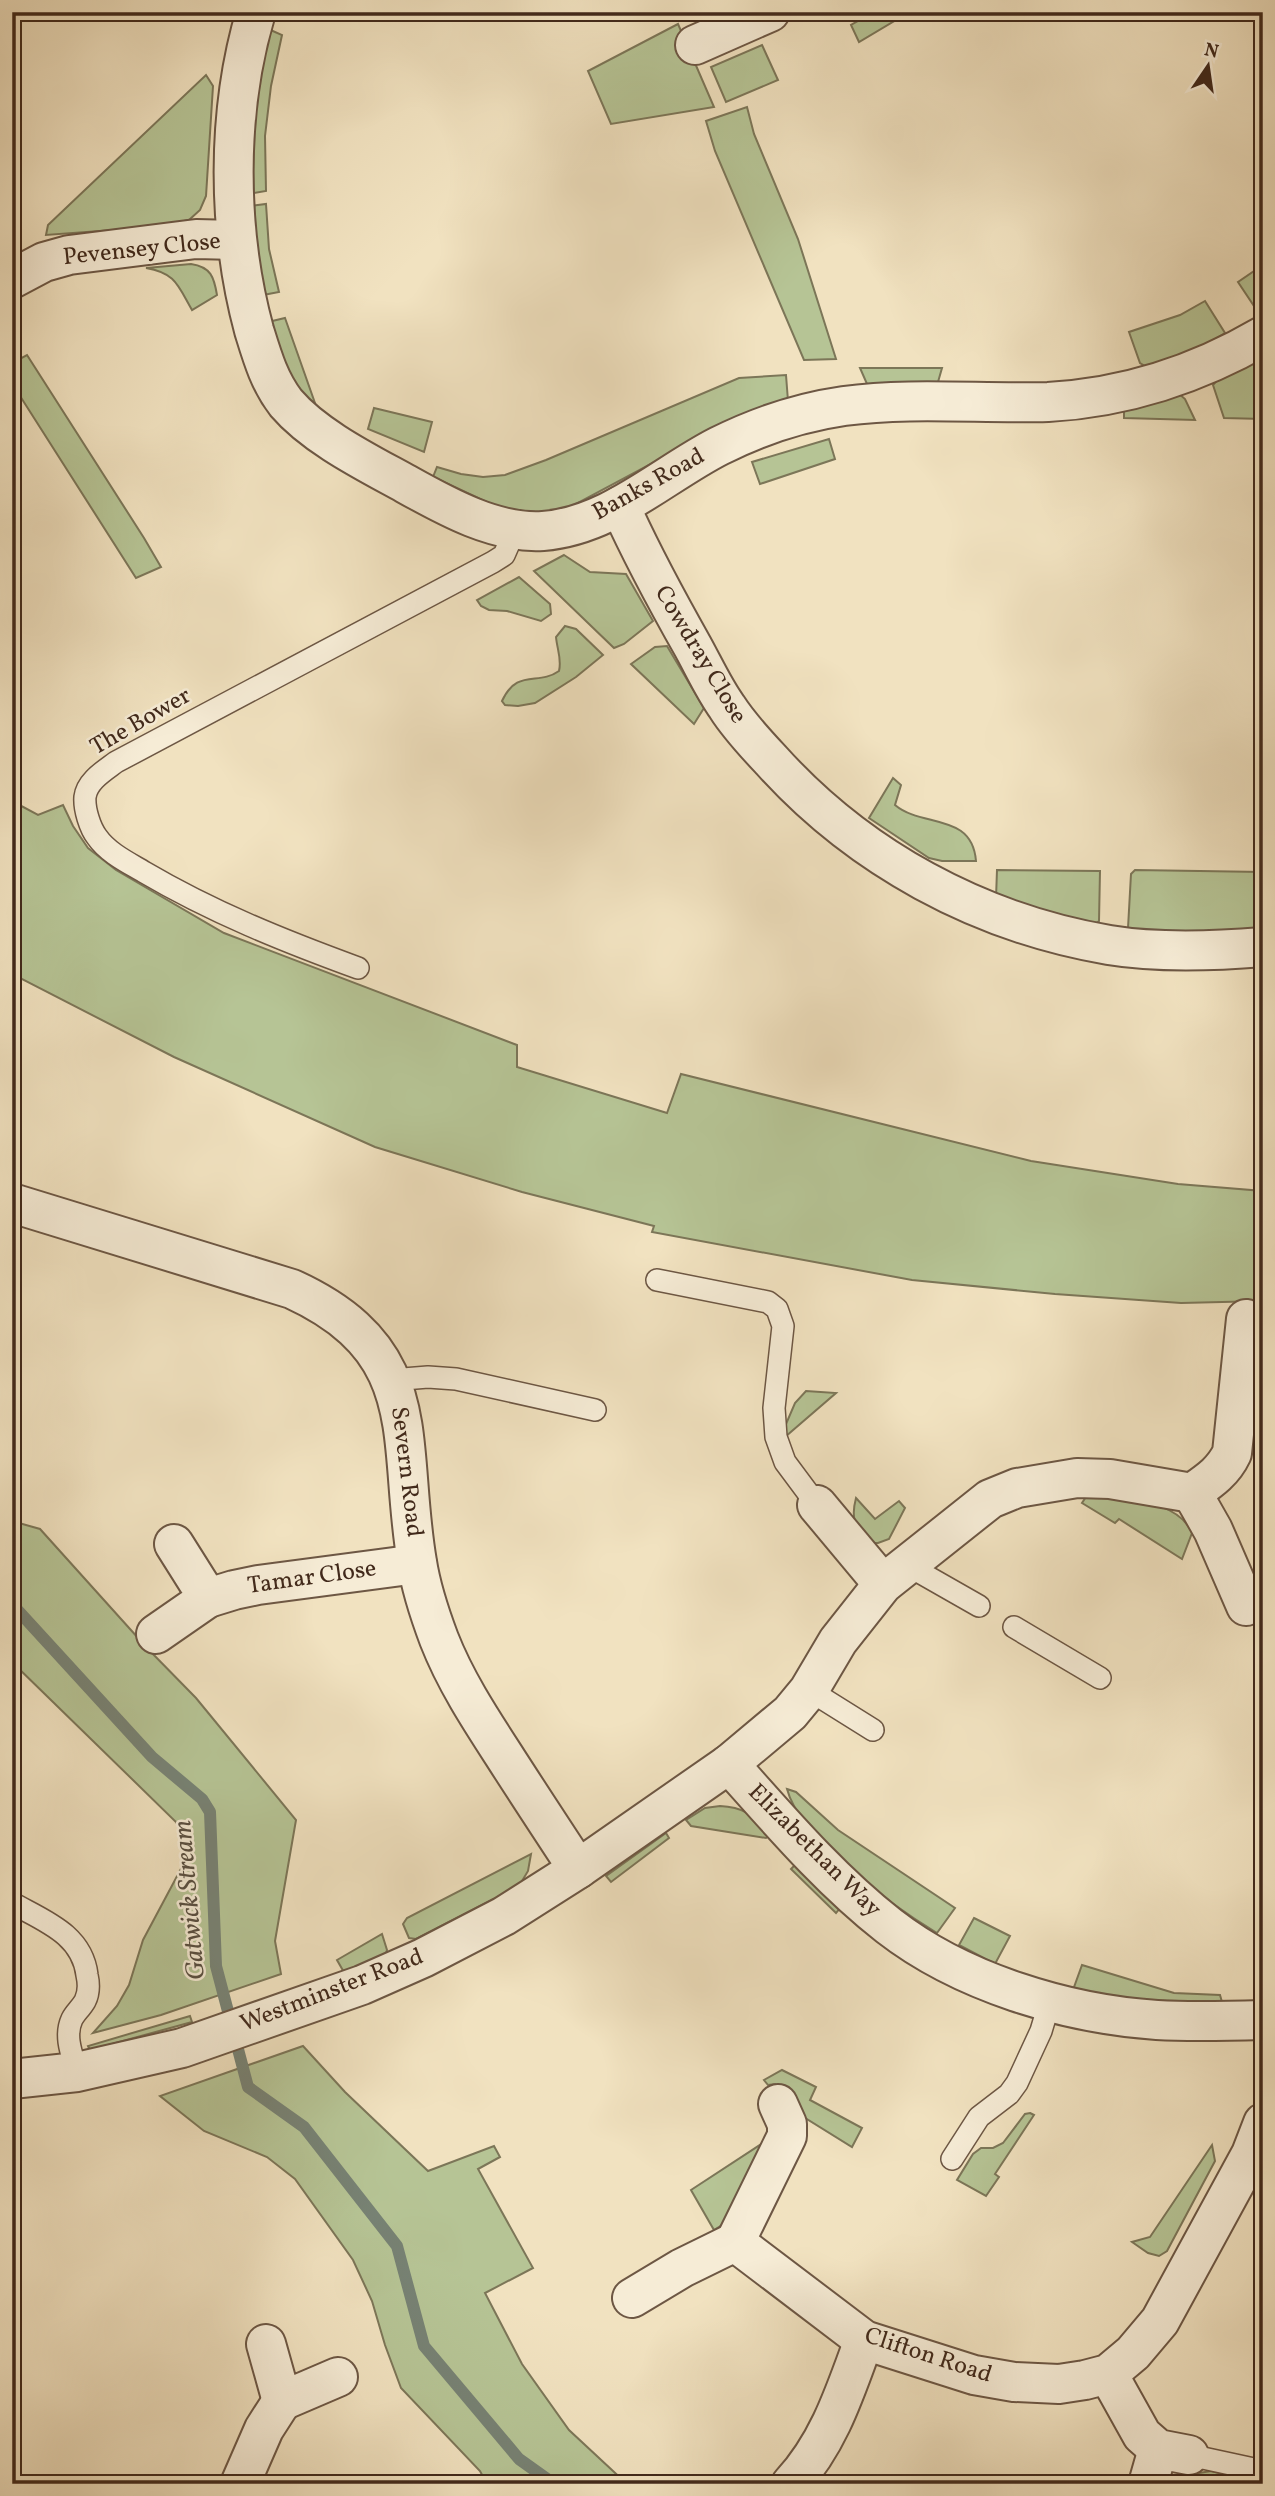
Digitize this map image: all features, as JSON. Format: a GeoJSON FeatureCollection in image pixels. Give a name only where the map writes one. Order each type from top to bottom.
{"type":"FeatureCollection","features":[{"type":"Feature","properties":{"kind":"street","name":"Banks Road"},"geometry":{"type":"LineString","coordinates":[[256,12],[240,96],[234,152],[236,240],[249,309],[273,384],[306,423],[394,478],[438,502],[484,521],[515,530],[542,531],[573,526],[620,506],[718,446],[801,415],[842,406],[896,402],[1052,401],[1119,393],[1172,378],[1232,354],[1263,336]]}},
{"type":"Feature","properties":{"kind":"street"},"geometry":{"type":"LineString","coordinates":[[695,45],[770,12]]}},
{"type":"Feature","properties":{"kind":"street","name":"Pevensey Close"},"geometry":{"type":"LineString","coordinates":[[12,279],[44,262],[69,255],[196,240],[236,240]]}},
{"type":"Feature","properties":{"kind":"street","name":"Cowdray Close"},"geometry":{"type":"LineString","coordinates":[[620,506],[646,564],[727,708],[797,788],[845,830],[903,871],[974,906],[1048,931],[1111,945],[1183,950],[1263,947]]}},
{"type":"Feature","properties":{"kind":"street","name":"Severn Road"},"geometry":{"type":"LineString","coordinates":[[12,1203],[304,1294],[324,1305],[360,1332],[391,1380],[404,1423],[417,1564],[439,1638],[454,1675],[579,1869]]}},
{"type":"Feature","properties":{"kind":"street"},"geometry":{"type":"LineString","coordinates":[[1246,1319],[1232,1453],[1226,1467],[1192,1493],[1213,1530],[1246,1606]]}},
{"type":"Feature","properties":{"kind":"street","name":"Westminster Road"},"geometry":{"type":"LineString","coordinates":[[12,2079],[77,2072],[182,2048],[362,1985],[423,1958],[504,1916],[579,1869],[729,1764],[790,1713],[808,1690],[838,1641],[895,1574],[990,1499],[1017,1488],[1077,1478],[1110,1479],[1192,1493]]}},
{"type":"Feature","properties":{"kind":"street"},"geometry":{"type":"LineString","coordinates":[[817,1506],[895,1574]]}},
{"type":"Feature","properties":{"kind":"street"},"geometry":{"type":"LineString","coordinates":[[174,1544],[208,1598]]}},
{"type":"Feature","properties":{"kind":"street","name":"Tamar Close"},"geometry":{"type":"LineString","coordinates":[[156,1634],[208,1598],[258,1586],[417,1564]]}},
{"type":"Feature","properties":{"kind":"street","name":"Elizabethan Way"},"geometry":{"type":"LineString","coordinates":[[729,1764],[851,1895],[891,1928],[948,1963],[1015,1992],[1109,2015],[1156,2020],[1263,2020]]}},
{"type":"Feature","properties":{"kind":"street"},"geometry":{"type":"LineString","coordinates":[[632,2298],[682,2268],[735,2242],[787,2136],[788,2124],[778,2105]]}},
{"type":"Feature","properties":{"kind":"street","name":"Clifton Road"},"geometry":{"type":"LineString","coordinates":[[735,2242],[864,2340],[974,2375],[1014,2382],[1059,2384],[1108,2374],[1133,2353],[1160,2321],[1251,2154],[1263,2123]]}},
{"type":"Feature","properties":{"kind":"street"},"geometry":{"type":"LineString","coordinates":[[791,2484],[810,2461],[832,2424],[864,2340]]}},
{"type":"Feature","properties":{"kind":"street"},"geometry":{"type":"LineString","coordinates":[[266,2344],[282,2401]]}},
{"type":"Feature","properties":{"kind":"street"},"geometry":{"type":"LineString","coordinates":[[1108,2374],[1142,2435],[1165,2463]]}},
{"type":"Feature","properties":{"kind":"street"},"geometry":{"type":"LineString","coordinates":[[240,2484],[264,2429],[282,2401],[338,2377]]}},
{"type":"Feature","properties":{"kind":"lane","name":"The Bower"},"geometry":{"type":"LineString","coordinates":[[358,968],[234,920],[122,859],[98,838],[87,815],[85,796],[94,779],[116,762],[493,562],[504,555],[515,530]]}},
{"type":"Feature","properties":{"kind":"lane"},"geometry":{"type":"LineString","coordinates":[[657,1280],[768,1302],[777,1308],[782,1326],[774,1408],[776,1437],[785,1462],[817,1506]]}},
{"type":"Feature","properties":{"kind":"lane"},"geometry":{"type":"LineString","coordinates":[[391,1380],[428,1377],[456,1379],[595,1410]]}},
{"type":"Feature","properties":{"kind":"lane"},"geometry":{"type":"LineString","coordinates":[[895,1574],[979,1606]]}},
{"type":"Feature","properties":{"kind":"lane"},"geometry":{"type":"LineString","coordinates":[[1014,1627],[1100,1678]]}},
{"type":"Feature","properties":{"kind":"lane"},"geometry":{"type":"LineString","coordinates":[[808,1690],[873,1730]]}},
{"type":"Feature","properties":{"kind":"lane"},"geometry":{"type":"LineString","coordinates":[[12,1903],[63,1931],[77,1945],[86,1967],[89,1985],[85,2001],[68,2029],[77,2072]]}},
{"type":"Feature","properties":{"kind":"lane"},"geometry":{"type":"LineString","coordinates":[[952,2159],[979,2117],[1009,2094],[1017,2083],[1041,2031],[1050,2001]]}},
{"type":"Feature","properties":{"kind":"lane"},"geometry":{"type":"LineString","coordinates":[[1165,2463],[1263,2471]]}},
{"type":"Feature","properties":{"kind":"green space"},"geometry":{"type":"Polygon","coordinates":[[[874,12],[906,14],[859,42],[851,25],[874,12]]]}},
{"type":"Feature","properties":{"kind":"green space"},"geometry":{"type":"Polygon","coordinates":[[[678,24],[714,107],[611,124],[588,71],[678,24]]]}},
{"type":"Feature","properties":{"kind":"green space"},"geometry":{"type":"Polygon","coordinates":[[[266,28],[282,35],[271,86],[265,136],[266,191],[248,194],[248,137],[266,28]]]}},
{"type":"Feature","properties":{"kind":"green space"},"geometry":{"type":"Polygon","coordinates":[[[762,45],[778,80],[726,102],[711,67],[762,45]]]}},
{"type":"Feature","properties":{"kind":"green space"},"geometry":{"type":"Polygon","coordinates":[[[206,75],[213,86],[206,196],[200,210],[189,220],[154,227],[46,235],[48,225],[206,75]]]}},
{"type":"Feature","properties":{"kind":"green space"},"geometry":{"type":"Polygon","coordinates":[[[747,107],[754,134],[798,239],[836,359],[804,360],[715,151],[706,121],[747,107]]]}},
{"type":"Feature","properties":{"kind":"green space"},"geometry":{"type":"Polygon","coordinates":[[[266,204],[269,249],[279,292],[263,295],[251,206],[266,204]]]}},
{"type":"Feature","properties":{"kind":"green space"},"geometry":{"type":"Polygon","coordinates":[[[191,264],[207,270],[217,295],[192,310],[170,277],[146,268],[191,264]]]}},
{"type":"Feature","properties":{"kind":"green space"},"geometry":{"type":"Polygon","coordinates":[[[1263,265],[1263,313],[1258,312],[1238,282],[1263,265]]]}},
{"type":"Feature","properties":{"kind":"green space"},"geometry":{"type":"Polygon","coordinates":[[[1205,301],[1225,333],[1200,348],[1150,369],[1140,363],[1129,332],[1180,315],[1205,301]]]}},
{"type":"Feature","properties":{"kind":"green space"},"geometry":{"type":"Polygon","coordinates":[[[285,318],[316,406],[289,380],[280,358],[268,322],[285,318]]]}},
{"type":"Feature","properties":{"kind":"green space"},"geometry":{"type":"Polygon","coordinates":[[[27,355],[161,567],[136,578],[13,385],[12,363],[27,355]]]}},
{"type":"Feature","properties":{"kind":"green space"},"geometry":{"type":"Polygon","coordinates":[[[1263,356],[1263,419],[1224,418],[1213,385],[1219,378],[1263,356]]]}},
{"type":"Feature","properties":{"kind":"green space"},"geometry":{"type":"Polygon","coordinates":[[[860,368],[942,368],[938,382],[867,384],[860,368]]]}},
{"type":"Feature","properties":{"kind":"green space"},"geometry":{"type":"Polygon","coordinates":[[[786,375],[788,401],[722,426],[559,513],[531,515],[504,510],[433,477],[437,467],[483,477],[505,475],[739,378],[786,375]]]}},
{"type":"Feature","properties":{"kind":"green space"},"geometry":{"type":"Polygon","coordinates":[[[1178,393],[1185,399],[1195,420],[1124,418],[1124,408],[1178,393]]]}},
{"type":"Feature","properties":{"kind":"green space"},"geometry":{"type":"Polygon","coordinates":[[[374,408],[432,422],[424,452],[368,429],[374,408]]]}},
{"type":"Feature","properties":{"kind":"green space"},"geometry":{"type":"Polygon","coordinates":[[[829,439],[835,459],[760,484],[752,462],[829,439]]]}},
{"type":"Feature","properties":{"kind":"green space"},"geometry":{"type":"Polygon","coordinates":[[[564,555],[590,572],[626,574],[653,621],[624,644],[614,648],[534,571],[564,555]]]}},
{"type":"Feature","properties":{"kind":"green space"},"geometry":{"type":"Polygon","coordinates":[[[519,577],[550,604],[551,614],[541,621],[507,611],[489,610],[477,600],[519,577]]]}},
{"type":"Feature","properties":{"kind":"green space"},"geometry":{"type":"Polygon","coordinates":[[[565,626],[576,629],[603,655],[576,677],[535,703],[505,705],[502,701],[514,684],[559,671],[560,658],[556,637],[565,626]]]}},
{"type":"Feature","properties":{"kind":"green space"},"geometry":{"type":"Polygon","coordinates":[[[667,646],[704,708],[694,724],[631,664],[655,647],[667,646]]]}},
{"type":"Feature","properties":{"kind":"green space"},"geometry":{"type":"Polygon","coordinates":[[[893,778],[901,785],[895,805],[918,817],[956,828],[972,845],[976,861],[942,861],[929,858],[869,818],[893,778]]]}},
{"type":"Feature","properties":{"kind":"green space"},"geometry":{"type":"Polygon","coordinates":[[[12,801],[38,815],[63,805],[88,848],[116,870],[224,933],[517,1045],[517,1067],[667,1113],[681,1074],[1031,1161],[1178,1184],[1263,1191],[1263,1301],[1181,1303],[912,1280],[652,1232],[654,1226],[522,1192],[375,1147],[174,1057],[12,974],[12,801]]]}},
{"type":"Feature","properties":{"kind":"green space"},"geometry":{"type":"Polygon","coordinates":[[[997,870],[1100,871],[1099,921],[1093,926],[996,898],[997,870]]]}},
{"type":"Feature","properties":{"kind":"green space"},"geometry":{"type":"Polygon","coordinates":[[[1135,870],[1263,872],[1263,927],[1239,934],[1131,931],[1128,928],[1131,874],[1135,870]]]}},
{"type":"Feature","properties":{"kind":"green space"},"geometry":{"type":"Polygon","coordinates":[[[806,1391],[836,1393],[785,1437],[783,1431],[795,1403],[806,1391]]]}},
{"type":"Feature","properties":{"kind":"green space"},"geometry":{"type":"Polygon","coordinates":[[[1090,1491],[1148,1502],[1175,1514],[1185,1522],[1192,1533],[1182,1559],[1119,1519],[1115,1523],[1082,1503],[1090,1491]]]}},
{"type":"Feature","properties":{"kind":"green space"},"geometry":{"type":"Polygon","coordinates":[[[856,1498],[875,1519],[899,1501],[905,1508],[889,1539],[870,1543],[861,1532],[854,1518],[856,1498]]]}},
{"type":"Feature","properties":{"kind":"green space"},"geometry":{"type":"Polygon","coordinates":[[[12,1521],[40,1529],[196,1698],[296,1820],[275,1941],[281,1974],[161,2015],[93,2033],[117,2006],[129,1985],[143,1940],[191,1850],[176,1822],[12,1662],[12,1521]]]}},
{"type":"Feature","properties":{"kind":"green space"},"geometry":{"type":"Polygon","coordinates":[[[787,1789],[796,1792],[838,1830],[955,1908],[937,1933],[897,1907],[829,1850],[795,1808],[787,1789]]]}},
{"type":"Feature","properties":{"kind":"green space"},"geometry":{"type":"Polygon","coordinates":[[[720,1806],[743,1811],[772,1834],[766,1838],[691,1826],[686,1820],[705,1808],[720,1806]]]}},
{"type":"Feature","properties":{"kind":"green space"},"geometry":{"type":"Polygon","coordinates":[[[666,1833],[669,1838],[611,1882],[606,1876],[666,1833]]]}},
{"type":"Feature","properties":{"kind":"green space"},"geometry":{"type":"Polygon","coordinates":[[[531,1854],[528,1871],[519,1886],[416,1939],[409,1938],[403,1924],[407,1918],[531,1854]]]}},
{"type":"Feature","properties":{"kind":"green space"},"geometry":{"type":"Polygon","coordinates":[[[795,1865],[840,1908],[836,1913],[791,1869],[795,1865]]]}},
{"type":"Feature","properties":{"kind":"green space"},"geometry":{"type":"Polygon","coordinates":[[[974,1918],[1010,1936],[995,1964],[959,1945],[974,1918]]]}},
{"type":"Feature","properties":{"kind":"green space"},"geometry":{"type":"Polygon","coordinates":[[[382,1934],[387,1950],[384,1959],[345,1974],[337,1960],[382,1934]]]}},
{"type":"Feature","properties":{"kind":"green space"},"geometry":{"type":"Polygon","coordinates":[[[1082,1965],[1174,1993],[1220,1995],[1222,2002],[1136,2000],[1073,1990],[1082,1965]]]}},
{"type":"Feature","properties":{"kind":"green space"},"geometry":{"type":"Polygon","coordinates":[[[190,2016],[192,2022],[90,2050],[88,2046],[190,2016]]]}},
{"type":"Feature","properties":{"kind":"green space"},"geometry":{"type":"Polygon","coordinates":[[[303,2046],[345,2092],[428,2171],[494,2146],[500,2157],[478,2169],[533,2268],[485,2293],[522,2364],[569,2430],[627,2484],[487,2484],[480,2471],[401,2388],[372,2301],[353,2260],[295,2179],[267,2157],[204,2131],[160,2096],[303,2046]]]}},
{"type":"Feature","properties":{"kind":"green space"},"geometry":{"type":"Polygon","coordinates":[[[782,2070],[816,2087],[810,2100],[862,2128],[852,2147],[794,2111],[775,2084],[768,2085],[764,2080],[782,2070]]]}},
{"type":"Feature","properties":{"kind":"green space"},"geometry":{"type":"Polygon","coordinates":[[[1025,2114],[1034,2115],[995,2174],[999,2177],[986,2196],[957,2180],[973,2154],[981,2148],[993,2148],[1003,2143],[1025,2114]]]}},
{"type":"Feature","properties":{"kind":"green space"},"geometry":{"type":"Polygon","coordinates":[[[766,2141],[722,2225],[714,2230],[691,2190],[766,2141]]]}},
{"type":"Feature","properties":{"kind":"green space"},"geometry":{"type":"Polygon","coordinates":[[[1212,2145],[1215,2161],[1167,2251],[1159,2256],[1148,2253],[1132,2242],[1150,2237],[1212,2145]]]}},
{"type":"Feature","properties":{"kind":"green space"},"geometry":{"type":"Polygon","coordinates":[[[1211,2471],[1253,2482],[1205,2484],[1199,2473],[1211,2471]]]}},
{"type":"Feature","properties":{"kind":"waterway","name":"Gatwick Stream"},"geometry":{"type":"LineString","coordinates":[[12,1604],[152,1757],[202,1799],[210,1812],[216,1966],[248,2087],[304,2127],[397,2246],[424,2346],[519,2459],[554,2484]]}}]}
